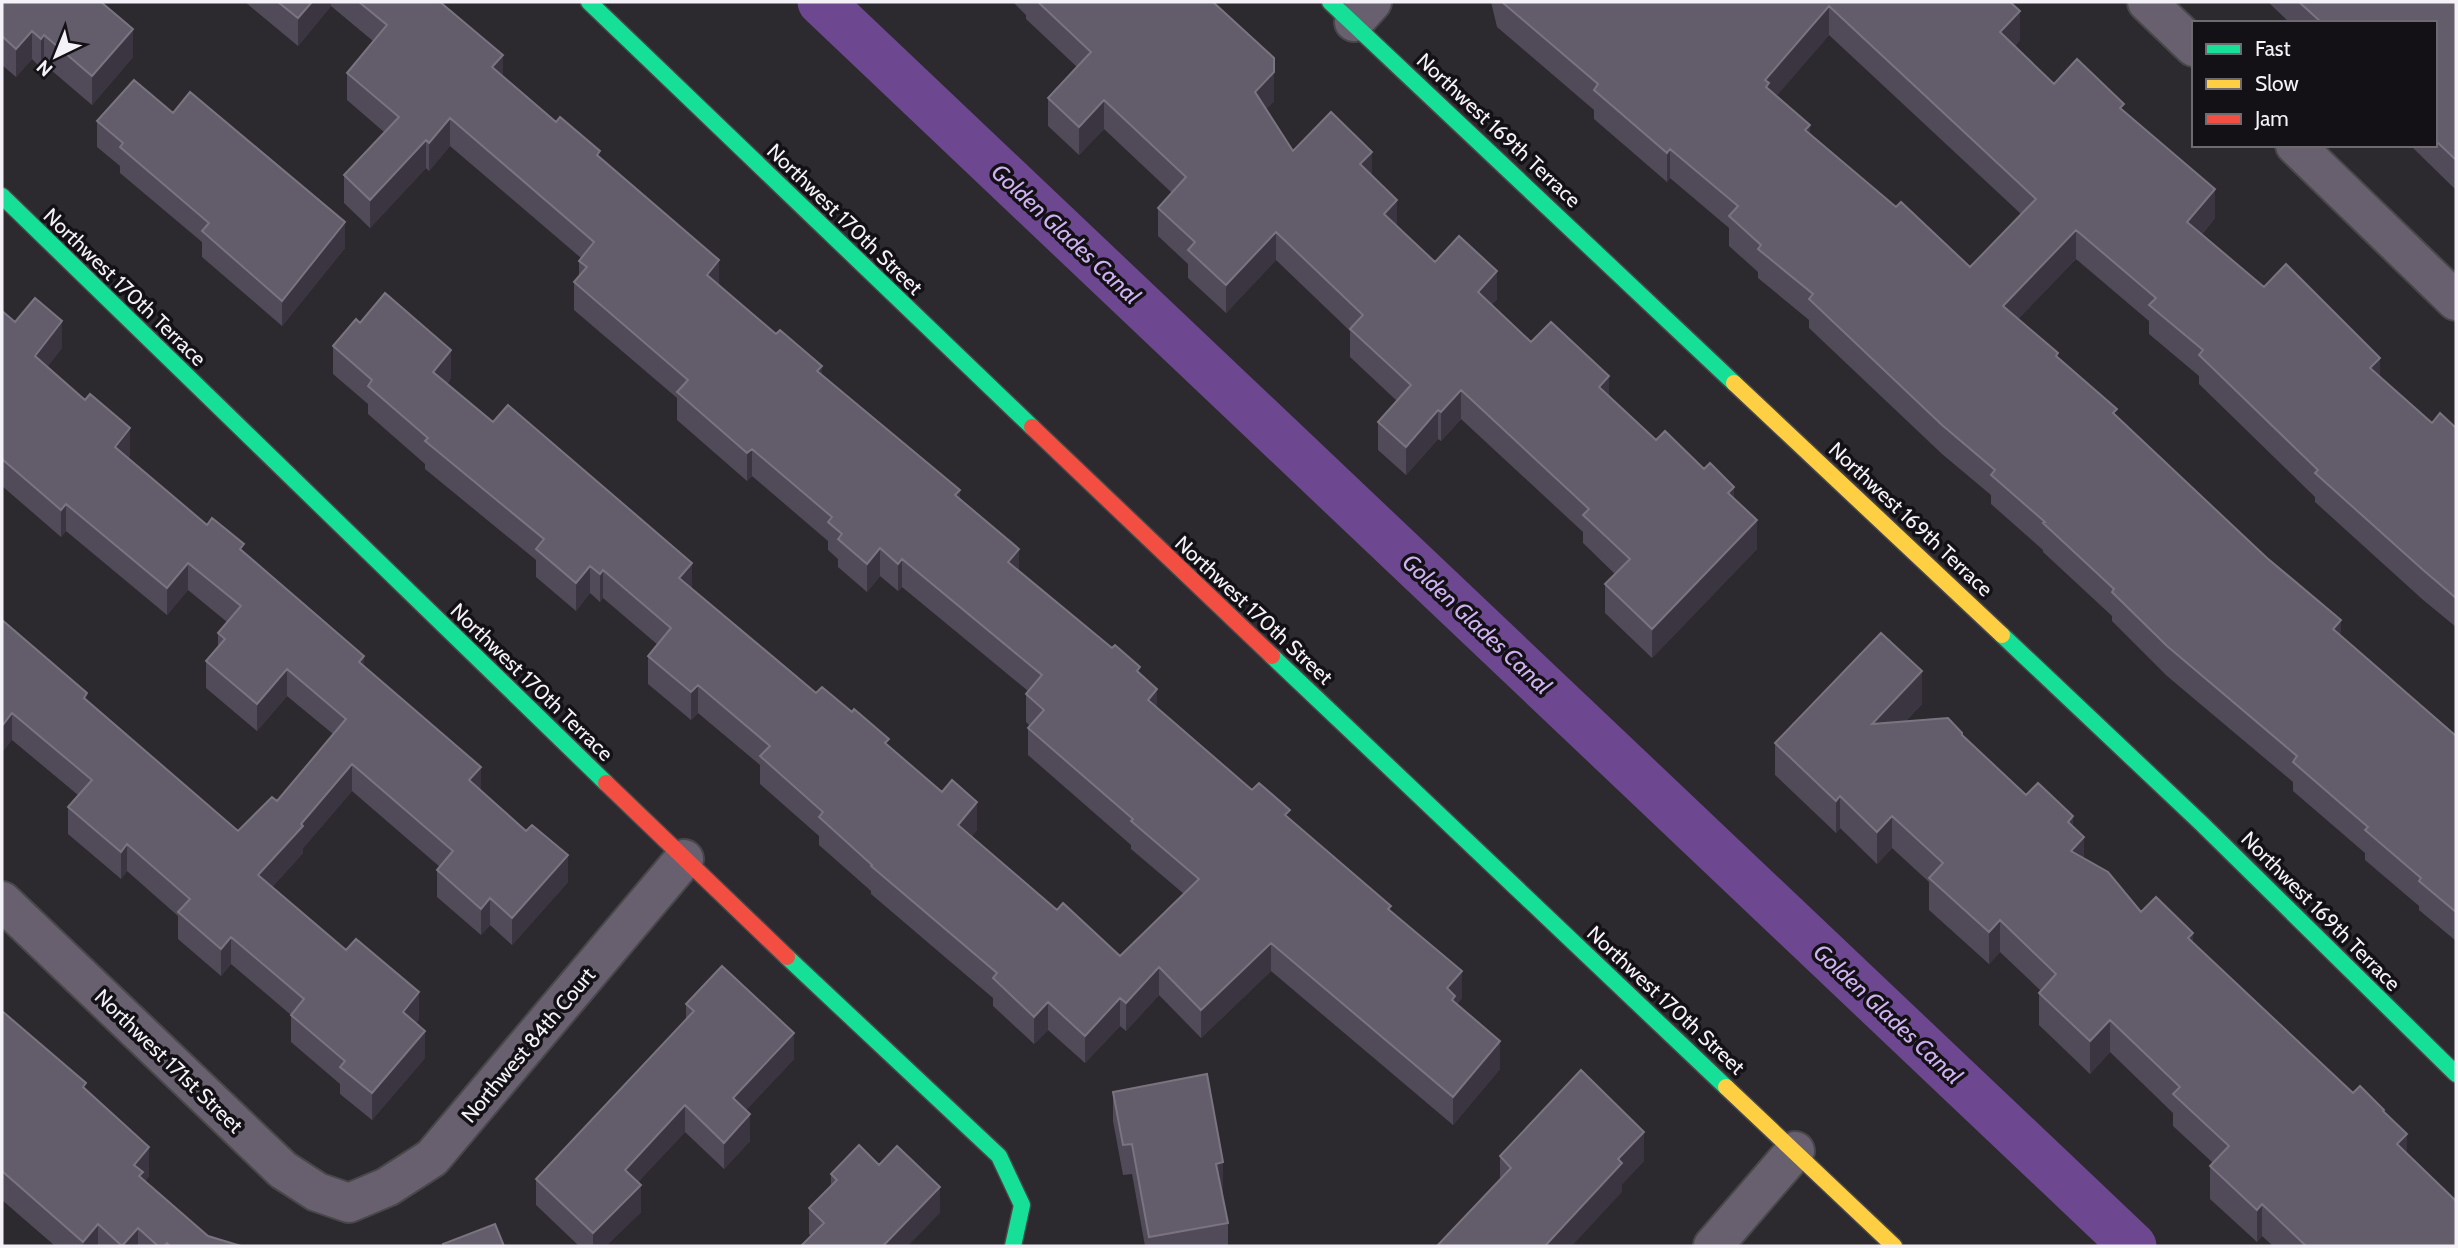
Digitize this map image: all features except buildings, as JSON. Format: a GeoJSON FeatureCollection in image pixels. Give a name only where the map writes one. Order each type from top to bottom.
{"type":"FeatureCollection","features":[{"type":"Feature","properties":{"kind":"street","name":"Northwest 170th Street"},"geometry":{"type":"LineString","coordinates":[[589,2],[1098,491],[1894,1246]]}},
{"type":"Feature","properties":{"kind":"street"},"geometry":{"type":"LineString","coordinates":[[2147,2],[2192,45]]}},
{"type":"Feature","properties":{"kind":"street","name":"Northwest 169th Terrace"},"geometry":{"type":"LineString","coordinates":[[1352,9],[2201,823],[2456,1074]]}},
{"type":"Feature","properties":{"kind":"street"},"geometry":{"type":"LineString","coordinates":[[2297,147],[2456,301]]}},
{"type":"Feature","properties":{"kind":"street","name":"Northwest 170th Terrace"},"geometry":{"type":"LineString","coordinates":[[2,196],[684,859],[999,1156],[1021,1205],[1013,1246]]}},
{"type":"Feature","properties":{"kind":"street","name":"Northwest 84th Court"},"geometry":{"type":"LineString","coordinates":[[349,1203],[387,1187],[432,1158],[684,859]]}},
{"type":"Feature","properties":{"kind":"street","name":"Northwest 171st Street"},"geometry":{"type":"LineString","coordinates":[[2,901],[283,1170],[317,1192],[349,1203]]}},
{"type":"Feature","properties":{"kind":"street"},"geometry":{"type":"LineString","coordinates":[[1713,1246],[1796,1152]]}},
{"type":"Feature","properties":{"kind":"waterway","name":"Golden Glades Canal"},"geometry":{"type":"LineString","coordinates":[[821,2],[2133,1246]]}},
{"type":"Feature","properties":{"kind":"traffic: fast"},"geometry":{"type":"LineString","coordinates":[[589,2],[1032,427]]}},
{"type":"Feature","properties":{"kind":"traffic: fast"},"geometry":{"type":"LineString","coordinates":[[1330,2],[1734,383]]}},
{"type":"Feature","properties":{"kind":"traffic: fast"},"geometry":{"type":"LineString","coordinates":[[2,196],[606,783]]}},
{"type":"Feature","properties":{"kind":"traffic: fast"},"geometry":{"type":"LineString","coordinates":[[2002,635],[2201,823],[2456,1074]]}},
{"type":"Feature","properties":{"kind":"traffic: fast"},"geometry":{"type":"LineString","coordinates":[[1272,656],[1726,1087]]}},
{"type":"Feature","properties":{"kind":"traffic: fast"},"geometry":{"type":"LineString","coordinates":[[787,957],[999,1156],[1022,1205],[1013,1246]]}},
{"type":"Feature","properties":{"kind":"traffic: slow"},"geometry":{"type":"LineString","coordinates":[[1734,383],[2002,635]]}},
{"type":"Feature","properties":{"kind":"traffic: slow"},"geometry":{"type":"LineString","coordinates":[[1726,1087],[1894,1246]]}},
{"type":"Feature","properties":{"kind":"traffic: jam"},"geometry":{"type":"LineString","coordinates":[[1032,427],[1272,656]]}},
{"type":"Feature","properties":{"kind":"traffic: jam"},"geometry":{"type":"LineString","coordinates":[[606,783],[787,957]]}}]}
